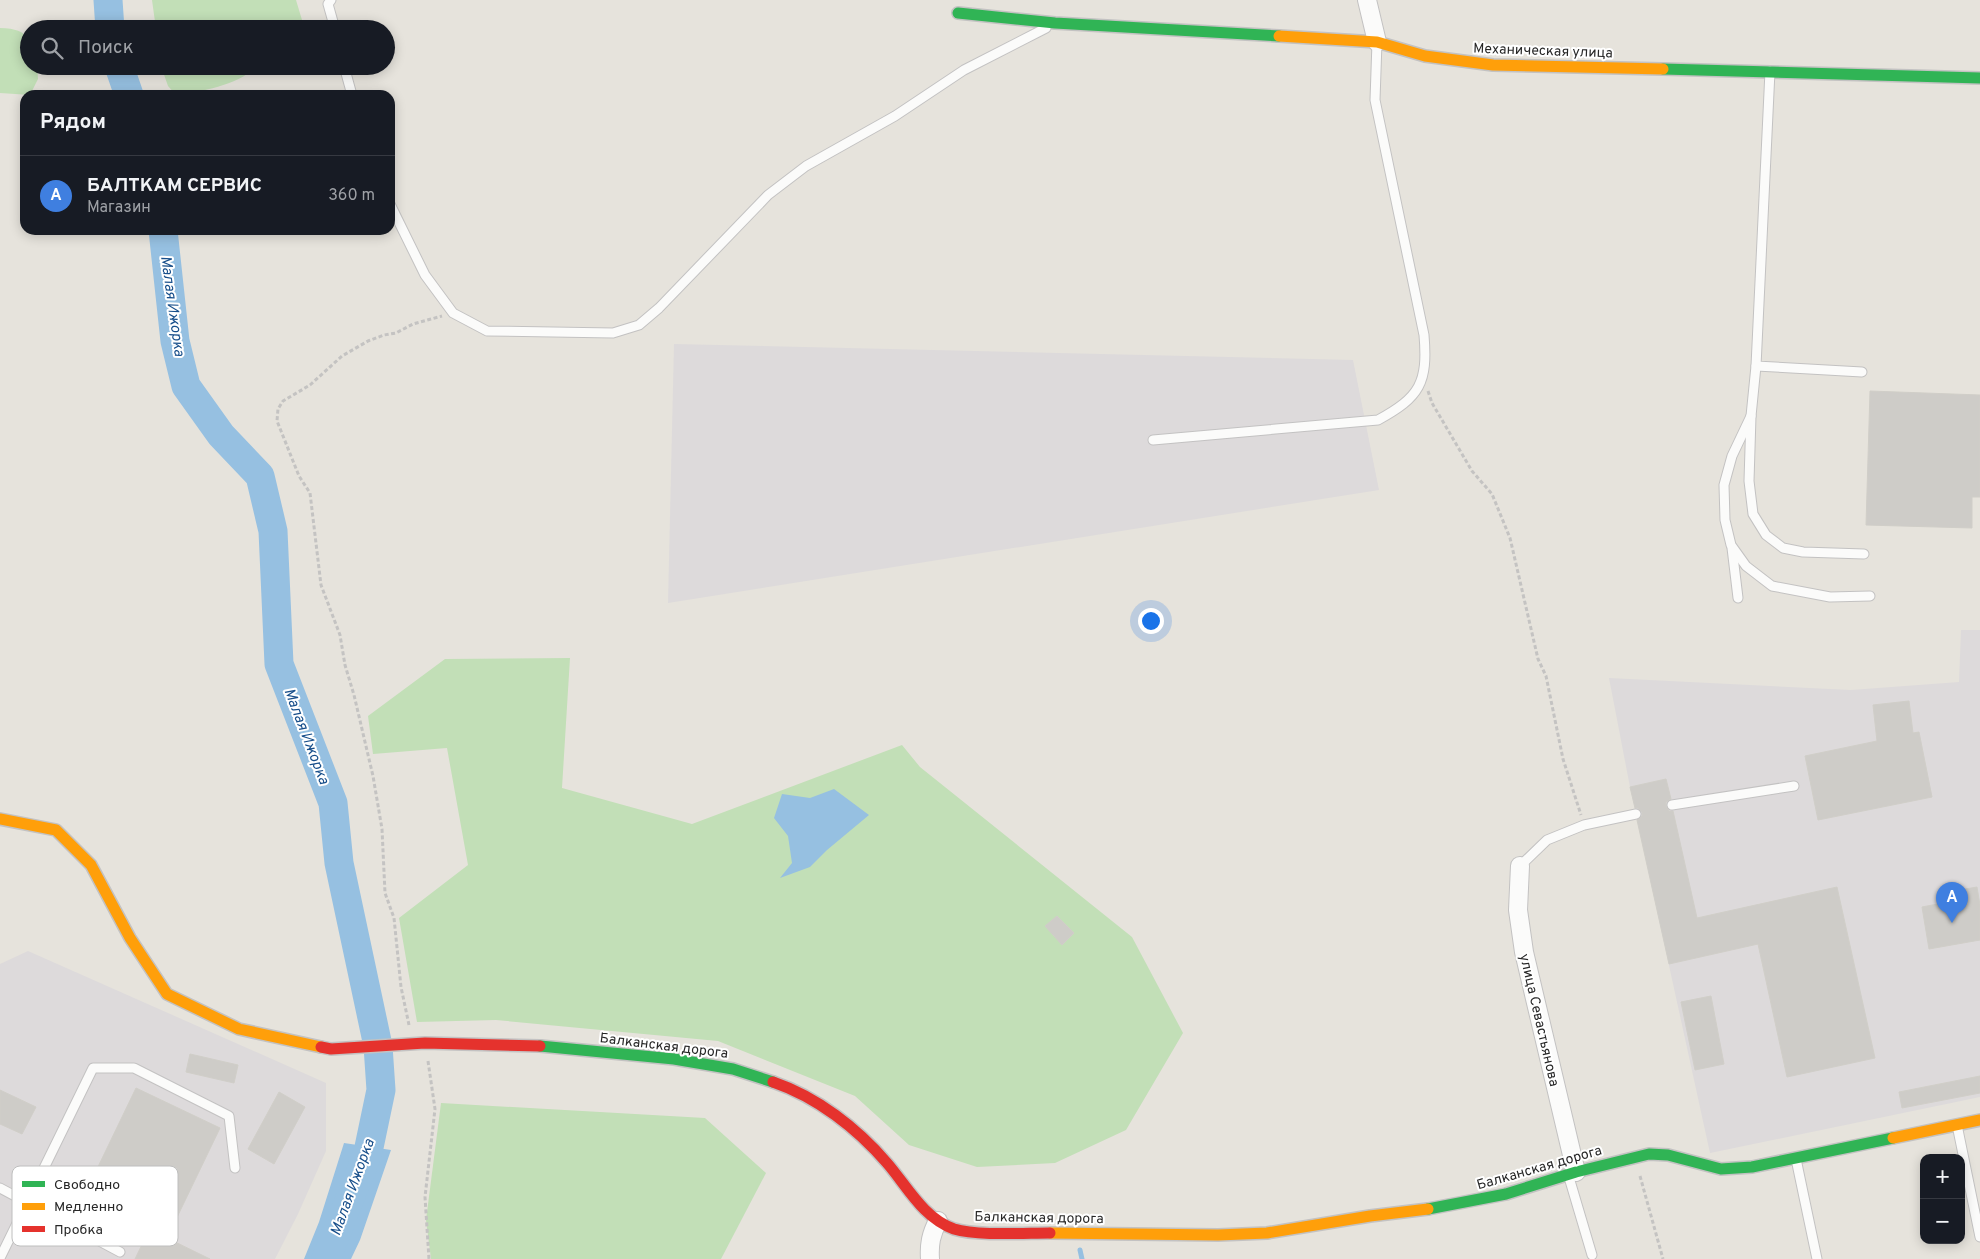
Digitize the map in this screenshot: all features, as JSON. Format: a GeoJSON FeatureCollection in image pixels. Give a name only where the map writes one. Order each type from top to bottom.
{"type":"FeatureCollection","features":[{"type":"Feature","properties":{"kind":"street"},"geometry":{"type":"LineString","coordinates":[[1367,0],[1377,42]]}},
{"type":"Feature","properties":{"kind":"street","name":"Механическая улица"},"geometry":{"type":"LineString","coordinates":[[958,13],[1055,23],[1377,42],[1425,56],[1493,65],[1980,78]]}},
{"type":"Feature","properties":{"kind":"street","name":"Балканская дорога"},"geometry":{"type":"LineString","coordinates":[[0,819],[56,830],[91,865],[130,938],[167,994],[239,1029],[331,1049],[425,1043],[540,1046],[674,1059],[733,1069],[784,1086],[831,1112],[865,1139],[924,1209],[938,1221],[955,1229],[974,1232],[1218,1236],[1268,1233],[1452,1205],[1506,1194],[1634,1156],[1649,1154],[1668,1155],[1721,1169],[1752,1167],[1980,1120]]}},
{"type":"Feature","properties":{"kind":"street","name":"улица Севастьянова"},"geometry":{"type":"LineString","coordinates":[[1520,866],[1518,910],[1524,952],[1572,1173]]}},
{"type":"Feature","properties":{"kind":"street"},"geometry":{"type":"LineString","coordinates":[[930,1259],[929,1247],[938,1221]]}},
{"type":"Feature","properties":{"kind":"lane"},"geometry":{"type":"LineString","coordinates":[[330,0],[328,4],[332,20]]}},
{"type":"Feature","properties":{"kind":"lane"},"geometry":{"type":"LineString","coordinates":[[395,214],[425,275],[453,313],[487,331],[613,333],[639,325],[659,308],[768,195],[806,166],[895,116],[964,70],[1055,23]]}},
{"type":"Feature","properties":{"kind":"lane"},"geometry":{"type":"LineString","coordinates":[[1153,440],[1378,420],[1401,407],[1415,394],[1423,376],[1426,358],[1424,335],[1375,100],[1377,42]]}},
{"type":"Feature","properties":{"kind":"lane"},"geometry":{"type":"LineString","coordinates":[[1770,71],[1756,366],[1751,416],[1749,481],[1753,514],[1766,535],[1783,548],[1803,552],[1864,554]]}},
{"type":"Feature","properties":{"kind":"lane"},"geometry":{"type":"LineString","coordinates":[[346,75],[351,90]]}},
{"type":"Feature","properties":{"kind":"lane"},"geometry":{"type":"LineString","coordinates":[[1756,366],[1862,372]]}},
{"type":"Feature","properties":{"kind":"lane"},"geometry":{"type":"LineString","coordinates":[[1738,598],[1726,520],[1724,485],[1732,456],[1751,416]]}},
{"type":"Feature","properties":{"kind":"lane"},"geometry":{"type":"LineString","coordinates":[[1731,545],[1746,566],[1772,586],[1830,597],[1870,596]]}},
{"type":"Feature","properties":{"kind":"lane"},"geometry":{"type":"LineString","coordinates":[[1672,805],[1794,786]]}},
{"type":"Feature","properties":{"kind":"lane"},"geometry":{"type":"LineString","coordinates":[[1520,866],[1547,840],[1584,825],[1636,814]]}},
{"type":"Feature","properties":{"kind":"lane"},"geometry":{"type":"LineString","coordinates":[[45,1166],[93,1068],[134,1068],[228,1116],[235,1168]]}},
{"type":"Feature","properties":{"kind":"lane"},"geometry":{"type":"LineString","coordinates":[[1957,1125],[1980,1237]]}},
{"type":"Feature","properties":{"kind":"lane"},"geometry":{"type":"LineString","coordinates":[[1796,1158],[1817,1259]]}},
{"type":"Feature","properties":{"kind":"lane"},"geometry":{"type":"LineString","coordinates":[[1572,1173],[1592,1255]]}},
{"type":"Feature","properties":{"kind":"lane"},"geometry":{"type":"LineString","coordinates":[[0,1188],[12,1195]]}},
{"type":"Feature","properties":{"kind":"lane"},"geometry":{"type":"LineString","coordinates":[[0,1258],[12,1234]]}},
{"type":"Feature","properties":{"kind":"lane"},"geometry":{"type":"LineString","coordinates":[[109,1246],[120,1252]]}},
{"type":"Feature","properties":{"kind":"path"},"geometry":{"type":"LineString","coordinates":[[409,1044],[409,1021],[401,987],[394,918],[385,892],[382,829],[373,776],[345,665],[340,635],[320,585],[310,493],[299,476],[278,421],[278,409],[283,401],[295,396],[310,385],[342,356],[376,338],[396,334],[413,324],[453,313]]}},
{"type":"Feature","properties":{"kind":"path"},"geometry":{"type":"LineString","coordinates":[[1423,376],[1432,402],[1447,430],[1472,471],[1492,494],[1510,538],[1538,659],[1546,676],[1562,759],[1584,825]]}},
{"type":"Feature","properties":{"kind":"path"},"geometry":{"type":"LineString","coordinates":[[425,1043],[435,1108],[425,1198],[429,1259]]}},
{"type":"Feature","properties":{"kind":"path"},"geometry":{"type":"LineString","coordinates":[[1634,1156],[1663,1259]]}},
{"type":"Feature","properties":{"kind":"shaded area"},"geometry":{"type":"Polygon","coordinates":[[[674,344],[1353,360],[1379,490],[668,603],[674,344]]]}},
{"type":"Feature","properties":{"kind":"shaded area"},"geometry":{"type":"Polygon","coordinates":[[[1961,630],[1980,630],[1980,1097],[1710,1153],[1630,787],[1609,678],[1851,690],[1959,682],[1961,630]]]}},
{"type":"Feature","properties":{"kind":"shaded area"},"geometry":{"type":"Polygon","coordinates":[[[28,951],[326,1083],[326,1151],[298,1214],[275,1259],[0,1259],[0,964],[28,951]]]}},
{"type":"Feature","properties":{"kind":"green space"},"geometry":{"type":"Polygon","coordinates":[[[152,0],[296,0],[302,20],[155,20],[152,0]]]}},
{"type":"Feature","properties":{"kind":"green space"},"geometry":{"type":"Polygon","coordinates":[[[0,28],[20,32],[20,75],[38,75],[38,79],[32,90],[20,90],[20,94],[0,93],[0,28]]]}},
{"type":"Feature","properties":{"kind":"green space"},"geometry":{"type":"Polygon","coordinates":[[[164,75],[245,75],[229,83],[203,90],[172,90],[164,75]]]}},
{"type":"Feature","properties":{"kind":"green space"},"geometry":{"type":"Polygon","coordinates":[[[570,658],[562,788],[692,824],[902,745],[920,767],[1132,937],[1183,1033],[1126,1130],[1055,1163],[977,1167],[909,1145],[855,1096],[718,1041],[496,1020],[417,1022],[399,918],[468,865],[447,748],[373,754],[368,716],[445,659],[570,658]]]}},
{"type":"Feature","properties":{"kind":"green space"},"geometry":{"type":"Polygon","coordinates":[[[441,1103],[705,1118],[766,1173],[721,1259],[431,1259],[426,1220],[441,1103]]]}},
{"type":"Feature","properties":{"kind":"water"},"geometry":{"type":"Polygon","coordinates":[[[834,789],[869,815],[827,850],[810,867],[780,878],[792,863],[788,836],[774,818],[782,794],[810,798],[834,789]]]}},
{"type":"Feature","properties":{"kind":"water"},"geometry":{"type":"Polygon","coordinates":[[[344,1143],[391,1150],[360,1240],[351,1259],[304,1259],[319,1222],[344,1143]]]}},
{"type":"Feature","properties":{"kind":"building"},"geometry":{"type":"Polygon","coordinates":[[[1870,391],[1980,395],[1980,497],[1972,497],[1972,528],[1866,525],[1870,391]]]}},
{"type":"Feature","properties":{"kind":"building"},"geometry":{"type":"Polygon","coordinates":[[[1909,701],[1913,733],[1919,732],[1932,797],[1818,820],[1805,756],[1877,741],[1873,705],[1909,701]]]}},
{"type":"Feature","properties":{"kind":"building"},"geometry":{"type":"Polygon","coordinates":[[[1666,779],[1671,799],[1666,802],[1666,806],[1669,811],[1673,811],[1697,918],[1837,887],[1875,1058],[1787,1077],[1758,944],[1669,964],[1637,820],[1642,816],[1642,812],[1635,808],[1630,787],[1666,779]]]}},
{"type":"Feature","properties":{"kind":"building"},"geometry":{"type":"Polygon","coordinates":[[[1977,887],[1980,905],[1980,940],[1929,949],[1922,907],[1943,903],[1942,893],[1977,887]]]}},
{"type":"Feature","properties":{"kind":"building"},"geometry":{"type":"Polygon","coordinates":[[[1057,916],[1074,933],[1062,945],[1045,926],[1057,916]]]}},
{"type":"Feature","properties":{"kind":"building"},"geometry":{"type":"Polygon","coordinates":[[[1711,996],[1724,1064],[1695,1070],[1681,1002],[1711,996]]]}},
{"type":"Feature","properties":{"kind":"building"},"geometry":{"type":"Polygon","coordinates":[[[190,1054],[238,1065],[234,1083],[186,1072],[190,1054]]]}},
{"type":"Feature","properties":{"kind":"building"},"geometry":{"type":"Polygon","coordinates":[[[1980,1076],[1980,1093],[1902,1108],[1899,1092],[1980,1076]]]}},
{"type":"Feature","properties":{"kind":"building"},"geometry":{"type":"Polygon","coordinates":[[[136,1088],[220,1128],[178,1215],[178,1166],[98,1166],[136,1088]]]}},
{"type":"Feature","properties":{"kind":"building"},"geometry":{"type":"Polygon","coordinates":[[[0,1090],[36,1107],[22,1134],[0,1124],[0,1090]]]}},
{"type":"Feature","properties":{"kind":"building"},"geometry":{"type":"Polygon","coordinates":[[[279,1092],[305,1107],[274,1164],[248,1149],[279,1092]]]}},
{"type":"Feature","properties":{"kind":"building"},"geometry":{"type":"Polygon","coordinates":[[[178,1243],[210,1259],[135,1259],[141,1246],[178,1246],[178,1243]]]}},
{"type":"Feature","properties":{"kind":"waterway","name":"Малая Ижорка"},"geometry":{"type":"LineString","coordinates":[[108,0],[109,20]]}},
{"type":"Feature","properties":{"kind":"waterway","name":"Малая Ижорка"},"geometry":{"type":"LineString","coordinates":[[122,75],[127,90]]}},
{"type":"Feature","properties":{"kind":"waterway","name":"Малая Ижорка"},"geometry":{"type":"LineString","coordinates":[[164,235],[175,341],[186,386],[221,435],[260,476],[273,531],[279,664],[333,803],[339,863],[378,1046],[381,1090],[368,1152],[326,1259]]}},
{"type":"Feature","properties":{"kind":"waterway"},"geometry":{"type":"LineString","coordinates":[[1080,1250],[1082,1259]]}},
{"type":"Feature","properties":{"kind":"traffic: fast"},"geometry":{"type":"LineString","coordinates":[[958,13],[1055,23],[1279,36]]}},
{"type":"Feature","properties":{"kind":"traffic: fast"},"geometry":{"type":"LineString","coordinates":[[1663,69],[1980,78]]}},
{"type":"Feature","properties":{"kind":"traffic: fast"},"geometry":{"type":"LineString","coordinates":[[540,1046],[674,1059],[733,1069],[773,1082]]}},
{"type":"Feature","properties":{"kind":"traffic: fast"},"geometry":{"type":"LineString","coordinates":[[1428,1209],[1506,1194],[1576,1172],[1649,1154],[1668,1155],[1721,1169],[1752,1167],[1893,1138]]}},
{"type":"Feature","properties":{"kind":"traffic: slow"},"geometry":{"type":"LineString","coordinates":[[1279,36],[1377,42],[1425,56],[1493,65],[1663,69]]}},
{"type":"Feature","properties":{"kind":"traffic: slow"},"geometry":{"type":"LineString","coordinates":[[0,819],[56,830],[91,865],[130,938],[167,994],[239,1029],[321,1047]]}},
{"type":"Feature","properties":{"kind":"traffic: slow"},"geometry":{"type":"LineString","coordinates":[[1893,1138],[1980,1120]]}},
{"type":"Feature","properties":{"kind":"traffic: slow"},"geometry":{"type":"LineString","coordinates":[[1050,1233],[1218,1235],[1267,1233],[1370,1216],[1428,1209]]}},
{"type":"Feature","properties":{"kind":"traffic: jam"},"geometry":{"type":"LineString","coordinates":[[321,1047],[331,1049],[425,1043],[540,1046]]}},
{"type":"Feature","properties":{"kind":"traffic: jam"},"geometry":{"type":"LineString","coordinates":[[773,1082],[805,1096],[849,1126],[887,1163],[924,1209],[943,1224],[954,1229],[975,1233],[1050,1233]]}},
{"type":"Feature","properties":{"kind":"place","name":"БАЛТКАМ СЕРВИС"},"geometry":{"type":"Point","coordinates":[1952,923]}}]}
